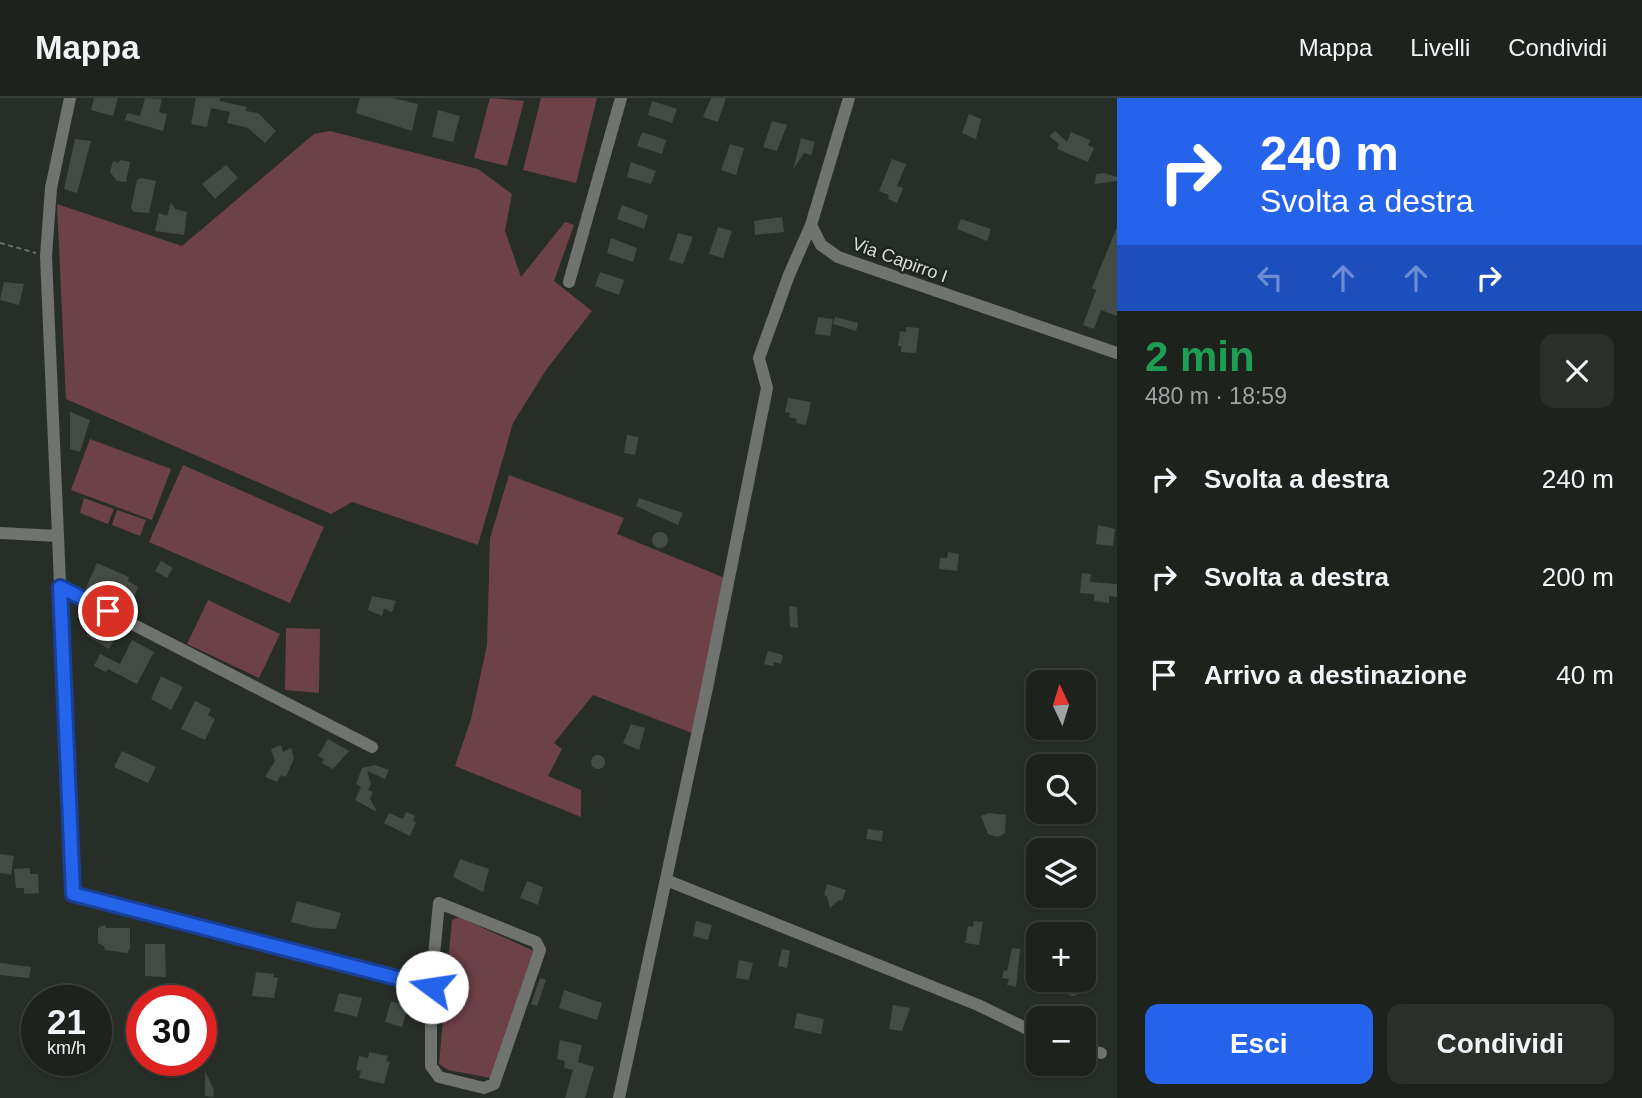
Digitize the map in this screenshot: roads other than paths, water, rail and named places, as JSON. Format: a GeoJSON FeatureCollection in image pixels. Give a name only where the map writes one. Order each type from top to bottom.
{"type":"FeatureCollection","features":[{"type":"Feature","properties":{"kind":"street"},"geometry":{"type":"LineString","coordinates":[[70,98],[51,188],[46,256],[73,894],[432,987]]}},
{"type":"Feature","properties":{"kind":"street"},"geometry":{"type":"LineString","coordinates":[[569,282],[621,98]]}},
{"type":"Feature","properties":{"kind":"street"},"geometry":{"type":"LineString","coordinates":[[619,1098],[767,388],[759,358],[789,275],[811,225],[849,98]]}},
{"type":"Feature","properties":{"kind":"street","name":"Via Capirro I"},"geometry":{"type":"LineString","coordinates":[[811,225],[821,245],[838,257],[1117,353]]}},
{"type":"Feature","properties":{"kind":"street"},"geometry":{"type":"LineString","coordinates":[[0,533],[58,536]]}},
{"type":"Feature","properties":{"kind":"street"},"geometry":{"type":"LineString","coordinates":[[60,587],[372,747]]}},
{"type":"Feature","properties":{"kind":"street"},"geometry":{"type":"LineString","coordinates":[[666,880],[978,1004],[1026,1028]]}},
{"type":"Feature","properties":{"kind":"street"},"geometry":{"type":"LineString","coordinates":[[439,903],[536,942],[540,950],[494,1084],[484,1088],[439,1077],[431,1066],[432,987],[439,903]]}},
{"type":"Feature","properties":{"kind":"street"},"geometry":{"type":"LineString","coordinates":[[1096,1052],[1101,1053]]}}]}
